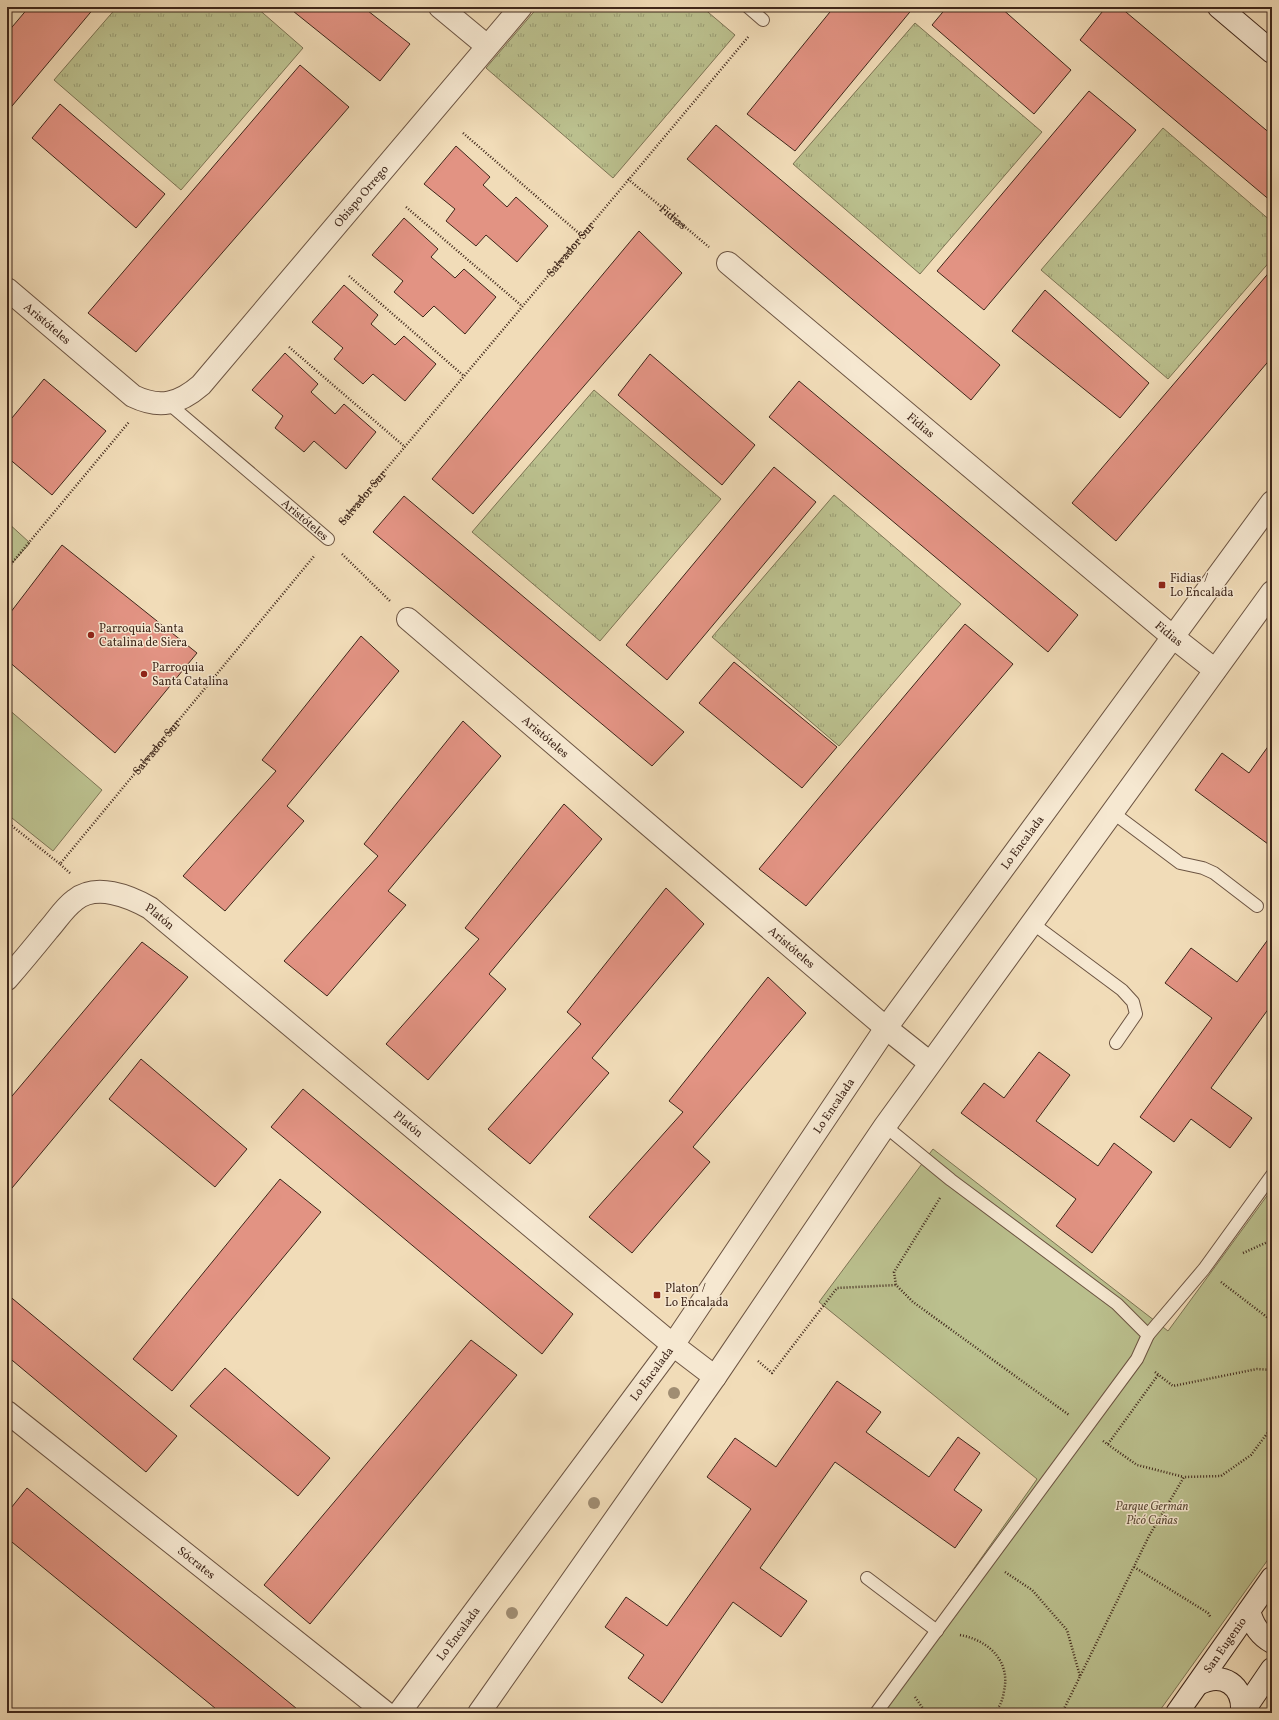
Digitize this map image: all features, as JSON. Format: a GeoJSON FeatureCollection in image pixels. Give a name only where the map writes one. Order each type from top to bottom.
{"type":"FeatureCollection","features":[{"type":"Feature","properties":{"kind":"street"},"geometry":{"type":"LineString","coordinates":[[440,7],[487,46]]}},
{"type":"Feature","properties":{"kind":"street","name":"Obispo Orrego"},"geometry":{"type":"LineString","coordinates":[[202,385],[521,7]]}},
{"type":"Feature","properties":{"kind":"street"},"geometry":{"type":"LineString","coordinates":[[1219,7],[1272,52]]}},
{"type":"Feature","properties":{"kind":"street","name":"Fidias"},"geometry":{"type":"LineString","coordinates":[[728,263],[1173,637],[1215,670]]}},
{"type":"Feature","properties":{"kind":"street","name":"Aristóteles"},"geometry":{"type":"LineString","coordinates":[[7,289],[125,390],[145,402],[168,403],[181,399],[202,385]]}},
{"type":"Feature","properties":{"kind":"street","name":"Lo Encalada"},"geometry":{"type":"LineString","coordinates":[[400,1713],[672,1345],[886,1028],[1272,502]]}},
{"type":"Feature","properties":{"kind":"street"},"geometry":{"type":"LineString","coordinates":[[479,1713],[715,1377],[885,1126],[1272,592]]}},
{"type":"Feature","properties":{"kind":"street","name":"Aristóteles"},"geometry":{"type":"LineString","coordinates":[[408,619],[886,1028],[930,1063]]}},
{"type":"Feature","properties":{"kind":"street"},"geometry":{"type":"LineString","coordinates":[[7,979],[66,909],[76,899],[91,893]]}},
{"type":"Feature","properties":{"kind":"street","name":"Platón"},"geometry":{"type":"LineString","coordinates":[[91,893],[112,893],[122,896],[142,904],[158,914],[672,1345],[715,1377]]}},
{"type":"Feature","properties":{"kind":"street","name":"Sócrates"},"geometry":{"type":"LineString","coordinates":[[7,1412],[386,1713]]}},
{"type":"Feature","properties":{"kind":"street","name":"San Eugenio"},"geometry":{"type":"LineString","coordinates":[[1177,1713],[1272,1578]]}},
{"type":"Feature","properties":{"kind":"street"},"geometry":{"type":"LineString","coordinates":[[1249,1611],[1257,1630],[1263,1638],[1272,1642]]}},
{"type":"Feature","properties":{"kind":"street"},"geometry":{"type":"LineString","coordinates":[[1242,1713],[1272,1670]]}},
{"type":"Feature","properties":{"kind":"street"},"geometry":{"type":"LineString","coordinates":[[1198,1684],[1214,1678],[1230,1683],[1241,1696],[1242,1713]]}},
{"type":"Feature","properties":{"kind":"lane"},"geometry":{"type":"LineString","coordinates":[[748,7],[763,20]]}},
{"type":"Feature","properties":{"kind":"lane","name":"Aristóteles"},"geometry":{"type":"LineString","coordinates":[[168,403],[328,539]]}},
{"type":"Feature","properties":{"kind":"lane"},"geometry":{"type":"LineString","coordinates":[[1112,812],[1180,863],[1203,868],[1214,873],[1257,906]]}},
{"type":"Feature","properties":{"kind":"lane"},"geometry":{"type":"LineString","coordinates":[[1032,923],[1122,990],[1133,1002],[1136,1014],[1116,1043]]}},
{"type":"Feature","properties":{"kind":"lane"},"geometry":{"type":"LineString","coordinates":[[885,1126],[951,1180],[1117,1304],[1148,1335]]}},
{"type":"Feature","properties":{"kind":"lane"},"geometry":{"type":"LineString","coordinates":[[876,1713],[1137,1360],[1142,1352],[1148,1335],[1204,1269],[1272,1175]]}},
{"type":"Feature","properties":{"kind":"lane"},"geometry":{"type":"LineString","coordinates":[[867,1578],[937,1631]]}},
{"type":"Feature","properties":{"kind":"path","name":"Salvador Sur"},"geometry":{"type":"LineString","coordinates":[[60,864],[581,235],[763,20]]}},
{"type":"Feature","properties":{"kind":"path"},"geometry":{"type":"LineString","coordinates":[[463,133],[581,235]]}},
{"type":"Feature","properties":{"kind":"path","name":"Fidias"},"geometry":{"type":"LineString","coordinates":[[628,179],[728,263]]}},
{"type":"Feature","properties":{"kind":"path"},"geometry":{"type":"LineString","coordinates":[[406,207],[522,306]]}},
{"type":"Feature","properties":{"kind":"path"},"geometry":{"type":"LineString","coordinates":[[349,276],[464,376]]}},
{"type":"Feature","properties":{"kind":"path"},"geometry":{"type":"LineString","coordinates":[[289,347],[405,447]]}},
{"type":"Feature","properties":{"kind":"path"},"geometry":{"type":"LineString","coordinates":[[7,569],[145,402]]}},
{"type":"Feature","properties":{"kind":"path","name":"Aristóteles"},"geometry":{"type":"LineString","coordinates":[[328,539],[408,619]]}},
{"type":"Feature","properties":{"kind":"path"},"geometry":{"type":"LineString","coordinates":[[7,822],[60,864],[91,893]]}},
{"type":"Feature","properties":{"kind":"path"},"geometry":{"type":"LineString","coordinates":[[951,1180],[894,1272],[896,1285],[913,1302],[1137,1465],[1184,1477],[1221,1476],[1251,1455],[1272,1427]]}},
{"type":"Feature","properties":{"kind":"path"},"geometry":{"type":"LineString","coordinates":[[1204,1269],[1272,1321]]}},
{"type":"Feature","properties":{"kind":"path"},"geometry":{"type":"LineString","coordinates":[[738,1343],[772,1373],[837,1288],[896,1285]]}},
{"type":"Feature","properties":{"kind":"path"},"geometry":{"type":"LineString","coordinates":[[1137,1360],[1173,1386],[1258,1369],[1272,1370]]}},
{"type":"Feature","properties":{"kind":"path"},"geometry":{"type":"LineString","coordinates":[[1108,1444],[1158,1375]]}},
{"type":"Feature","properties":{"kind":"path"},"geometry":{"type":"LineString","coordinates":[[1062,1713],[1149,1536],[1184,1477]]}},
{"type":"Feature","properties":{"kind":"path"},"geometry":{"type":"LineString","coordinates":[[989,1561],[1032,1590],[1067,1630],[1080,1677]]}},
{"type":"Feature","properties":{"kind":"path"},"geometry":{"type":"LineString","coordinates":[[1134,1567],[1208,1613],[1225,1645]]}},
{"type":"Feature","properties":{"kind":"path"},"geometry":{"type":"LineString","coordinates":[[988,1645],[998,1656],[1004,1669],[1006,1684],[1003,1698],[996,1712]]}},
{"type":"Feature","properties":{"kind":"green space"},"geometry":{"type":"Polygon","coordinates":[[[117,7],[256,7],[303,48],[181,190],[54,80],[117,7]]]}},
{"type":"Feature","properties":{"kind":"green space"},"geometry":{"type":"Polygon","coordinates":[[[538,7],[702,7],[735,35],[613,178],[486,68],[538,7]]]}},
{"type":"Feature","properties":{"kind":"green space"},"geometry":{"type":"Polygon","coordinates":[[[915,23],[1042,132],[920,274],[793,164],[915,23]]]}},
{"type":"Feature","properties":{"kind":"green space"},"geometry":{"type":"Polygon","coordinates":[[[1163,128],[1272,222],[1272,259],[1168,379],[1041,270],[1163,128]]]}},
{"type":"Feature","properties":{"kind":"green space"},"geometry":{"type":"Polygon","coordinates":[[[594,390],[721,499],[600,641],[472,532],[594,390]]]}},
{"type":"Feature","properties":{"kind":"green space"},"geometry":{"type":"Polygon","coordinates":[[[834,495],[961,604],[839,746],[712,637],[834,495]]]}},
{"type":"Feature","properties":{"kind":"green space"},"geometry":{"type":"Polygon","coordinates":[[[7,522],[30,543],[7,569],[7,522]]]}},
{"type":"Feature","properties":{"kind":"green space"},"geometry":{"type":"Polygon","coordinates":[[[7,708],[102,790],[53,851],[7,814],[7,708]]]}},
{"type":"Feature","properties":{"kind":"green space","name":"Parque Germán Picó Cañas"},"geometry":{"type":"Polygon","coordinates":[[[933,1149],[1168,1331],[1272,1189],[1272,1554],[1158,1713],[872,1713],[1037,1479],[819,1302],[933,1149]]]}},
{"type":"Feature","properties":{"kind":"building"},"geometry":{"type":"Polygon","coordinates":[[[29,7],[95,7],[7,112],[7,33],[29,7]]]}},
{"type":"Feature","properties":{"kind":"building"},"geometry":{"type":"Polygon","coordinates":[[[288,7],[363,7],[410,44],[380,81],[288,7]]]}},
{"type":"Feature","properties":{"kind":"building"},"geometry":{"type":"Polygon","coordinates":[[[834,7],[914,7],[795,151],[747,114],[834,7]]]}},
{"type":"Feature","properties":{"kind":"building"},"geometry":{"type":"Polygon","coordinates":[[[947,7],[1000,7],[1071,70],[1034,114],[932,25],[947,7]]]}},
{"type":"Feature","properties":{"kind":"building"},"geometry":{"type":"Polygon","coordinates":[[[1106,7],[1120,7],[1272,135],[1272,202],[1080,40],[1106,7]]]}},
{"type":"Feature","properties":{"kind":"building"},"geometry":{"type":"Polygon","coordinates":[[[300,65],[349,107],[136,352],[88,313],[300,65]]]}},
{"type":"Feature","properties":{"kind":"building"},"geometry":{"type":"Polygon","coordinates":[[[1089,91],[1136,130],[984,310],[937,271],[1089,91]]]}},
{"type":"Feature","properties":{"kind":"building"},"geometry":{"type":"Polygon","coordinates":[[[60,104],[165,194],[136,228],[32,138],[60,104]]]}},
{"type":"Feature","properties":{"kind":"building"},"geometry":{"type":"Polygon","coordinates":[[[716,125],[1000,365],[971,400],[687,159],[716,125]]]}},
{"type":"Feature","properties":{"kind":"building"},"geometry":{"type":"Polygon","coordinates":[[[456,146],[490,177],[483,185],[507,207],[516,197],[548,226],[517,262],[486,235],[476,246],[446,221],[455,209],[424,184],[456,146]]]}},
{"type":"Feature","properties":{"kind":"building"},"geometry":{"type":"Polygon","coordinates":[[[404,218],[438,249],[431,257],[455,278],[464,269],[496,297],[465,334],[434,306],[423,317],[394,292],[403,281],[372,255],[404,218]]]}},
{"type":"Feature","properties":{"kind":"building"},"geometry":{"type":"Polygon","coordinates":[[[639,231],[682,273],[473,514],[432,479],[639,231]]]}},
{"type":"Feature","properties":{"kind":"building"},"geometry":{"type":"Polygon","coordinates":[[[1272,269],[1272,357],[1116,541],[1072,503],[1272,269]]]}},
{"type":"Feature","properties":{"kind":"building"},"geometry":{"type":"Polygon","coordinates":[[[344,285],[378,315],[371,324],[395,345],[404,336],[436,364],[405,401],[373,374],[363,384],[334,359],[343,348],[312,322],[344,285]]]}},
{"type":"Feature","properties":{"kind":"building"},"geometry":{"type":"Polygon","coordinates":[[[1045,290],[1149,383],[1120,418],[1012,331],[1045,290]]]}},
{"type":"Feature","properties":{"kind":"building"},"geometry":{"type":"Polygon","coordinates":[[[285,353],[318,384],[311,392],[335,414],[344,404],[376,432],[346,469],[314,441],[304,452],[275,428],[283,416],[252,390],[285,353]]]}},
{"type":"Feature","properties":{"kind":"building"},"geometry":{"type":"Polygon","coordinates":[[[650,354],[755,445],[722,485],[618,395],[650,354]]]}},
{"type":"Feature","properties":{"kind":"building"},"geometry":{"type":"Polygon","coordinates":[[[44,379],[106,431],[52,495],[7,457],[7,424],[44,379]]]}},
{"type":"Feature","properties":{"kind":"building"},"geometry":{"type":"Polygon","coordinates":[[[799,381],[1078,615],[1048,652],[769,417],[799,381]]]}},
{"type":"Feature","properties":{"kind":"building"},"geometry":{"type":"Polygon","coordinates":[[[774,467],[816,502],[667,680],[626,645],[774,467]]]}},
{"type":"Feature","properties":{"kind":"building"},"geometry":{"type":"Polygon","coordinates":[[[404,496],[684,732],[652,766],[373,532],[404,496]]]}},
{"type":"Feature","properties":{"kind":"building","name":"Parroquia Santa Catalina de Siera"},"geometry":{"type":"Polygon","coordinates":[[[62,545],[197,653],[115,753],[7,660],[7,617],[62,545]]]}},
{"type":"Feature","properties":{"kind":"building"},"geometry":{"type":"Polygon","coordinates":[[[965,624],[1013,664],[806,906],[759,869],[965,624]]]}},
{"type":"Feature","properties":{"kind":"building"},"geometry":{"type":"Polygon","coordinates":[[[361,636],[399,671],[287,806],[304,821],[225,911],[183,876],[276,771],[262,760],[361,636]]]}},
{"type":"Feature","properties":{"kind":"building"},"geometry":{"type":"Polygon","coordinates":[[[734,662],[837,747],[802,788],[699,703],[734,662]]]}},
{"type":"Feature","properties":{"kind":"building"},"geometry":{"type":"Polygon","coordinates":[[[463,721],[501,756],[388,891],[406,905],[327,996],[284,961],[378,856],[364,844],[463,721]]]}},
{"type":"Feature","properties":{"kind":"building"},"geometry":{"type":"Polygon","coordinates":[[[1272,741],[1272,788],[1269,792],[1272,794],[1272,847],[1195,790],[1222,753],[1249,773],[1272,741]]]}},
{"type":"Feature","properties":{"kind":"building"},"geometry":{"type":"Polygon","coordinates":[[[564,804],[602,839],[489,974],[506,989],[428,1080],[386,1044],[479,939],[465,928],[564,804]]]}},
{"type":"Feature","properties":{"kind":"building"},"geometry":{"type":"Polygon","coordinates":[[[666,888],[704,924],[592,1058],[609,1073],[530,1164],[488,1129],[581,1024],[567,1012],[666,888]]]}},
{"type":"Feature","properties":{"kind":"building"},"geometry":{"type":"Polygon","coordinates":[[[1272,934],[1272,1004],[1211,1088],[1252,1118],[1230,1148],[1191,1119],[1174,1142],[1140,1117],[1212,1018],[1165,983],[1191,948],[1237,982],[1272,934]]]}},
{"type":"Feature","properties":{"kind":"building"},"geometry":{"type":"Polygon","coordinates":[[[142,942],[188,977],[7,1194],[7,1102],[142,942]]]}},
{"type":"Feature","properties":{"kind":"building"},"geometry":{"type":"Polygon","coordinates":[[[768,977],[806,1013],[693,1147],[710,1162],[632,1253],[589,1217],[683,1112],[669,1101],[768,977]]]}},
{"type":"Feature","properties":{"kind":"building"},"geometry":{"type":"Polygon","coordinates":[[[1039,1052],[1070,1075],[1036,1121],[1098,1166],[1114,1143],[1152,1172],[1092,1253],[1056,1226],[1076,1199],[961,1113],[984,1083],[1004,1098],[1039,1052]]]}},
{"type":"Feature","properties":{"kind":"building"},"geometry":{"type":"Polygon","coordinates":[[[141,1059],[247,1149],[215,1187],[109,1099],[141,1059]]]}},
{"type":"Feature","properties":{"kind":"building"},"geometry":{"type":"Polygon","coordinates":[[[303,1089],[573,1314],[542,1354],[271,1127],[303,1089]]]}},
{"type":"Feature","properties":{"kind":"building"},"geometry":{"type":"Polygon","coordinates":[[[280,1179],[321,1212],[172,1391],[133,1359],[280,1179]]]}},
{"type":"Feature","properties":{"kind":"building"},"geometry":{"type":"Polygon","coordinates":[[[7,1294],[177,1436],[146,1472],[7,1356],[7,1294]]]}},
{"type":"Feature","properties":{"kind":"building"},"geometry":{"type":"Polygon","coordinates":[[[471,1340],[517,1375],[310,1624],[264,1585],[471,1340]]]}},
{"type":"Feature","properties":{"kind":"building"},"geometry":{"type":"Polygon","coordinates":[[[225,1368],[330,1458],[298,1496],[190,1406],[225,1368]]]}},
{"type":"Feature","properties":{"kind":"building"},"geometry":{"type":"Polygon","coordinates":[[[837,1381],[881,1412],[866,1432],[929,1477],[958,1437],[980,1453],[954,1490],[982,1510],[955,1548],[835,1462],[760,1568],[807,1601],[781,1637],[733,1602],[662,1703],[628,1678],[644,1655],[605,1627],[626,1597],[667,1626],[751,1509],[707,1477],[735,1438],[776,1467],[837,1381]]]}},
{"type":"Feature","properties":{"kind":"building"},"geometry":{"type":"Polygon","coordinates":[[[27,1488],[302,1713],[221,1713],[7,1538],[7,1513],[27,1488]]]}},
{"type":"Feature","properties":{"kind":"place","name":"Fidias / Lo Encalada"},"geometry":{"type":"Point","coordinates":[1162,585]}},
{"type":"Feature","properties":{"kind":"place","name":"Parroquia Santa Catalina de Siera"},"geometry":{"type":"Point","coordinates":[91,635]}},
{"type":"Feature","properties":{"kind":"place","name":"Parroquia Santa Catalina"},"geometry":{"type":"Point","coordinates":[144,674]}},
{"type":"Feature","properties":{"kind":"place","name":"Platon / Lo Encalada"},"geometry":{"type":"Point","coordinates":[657,1295]}}]}
